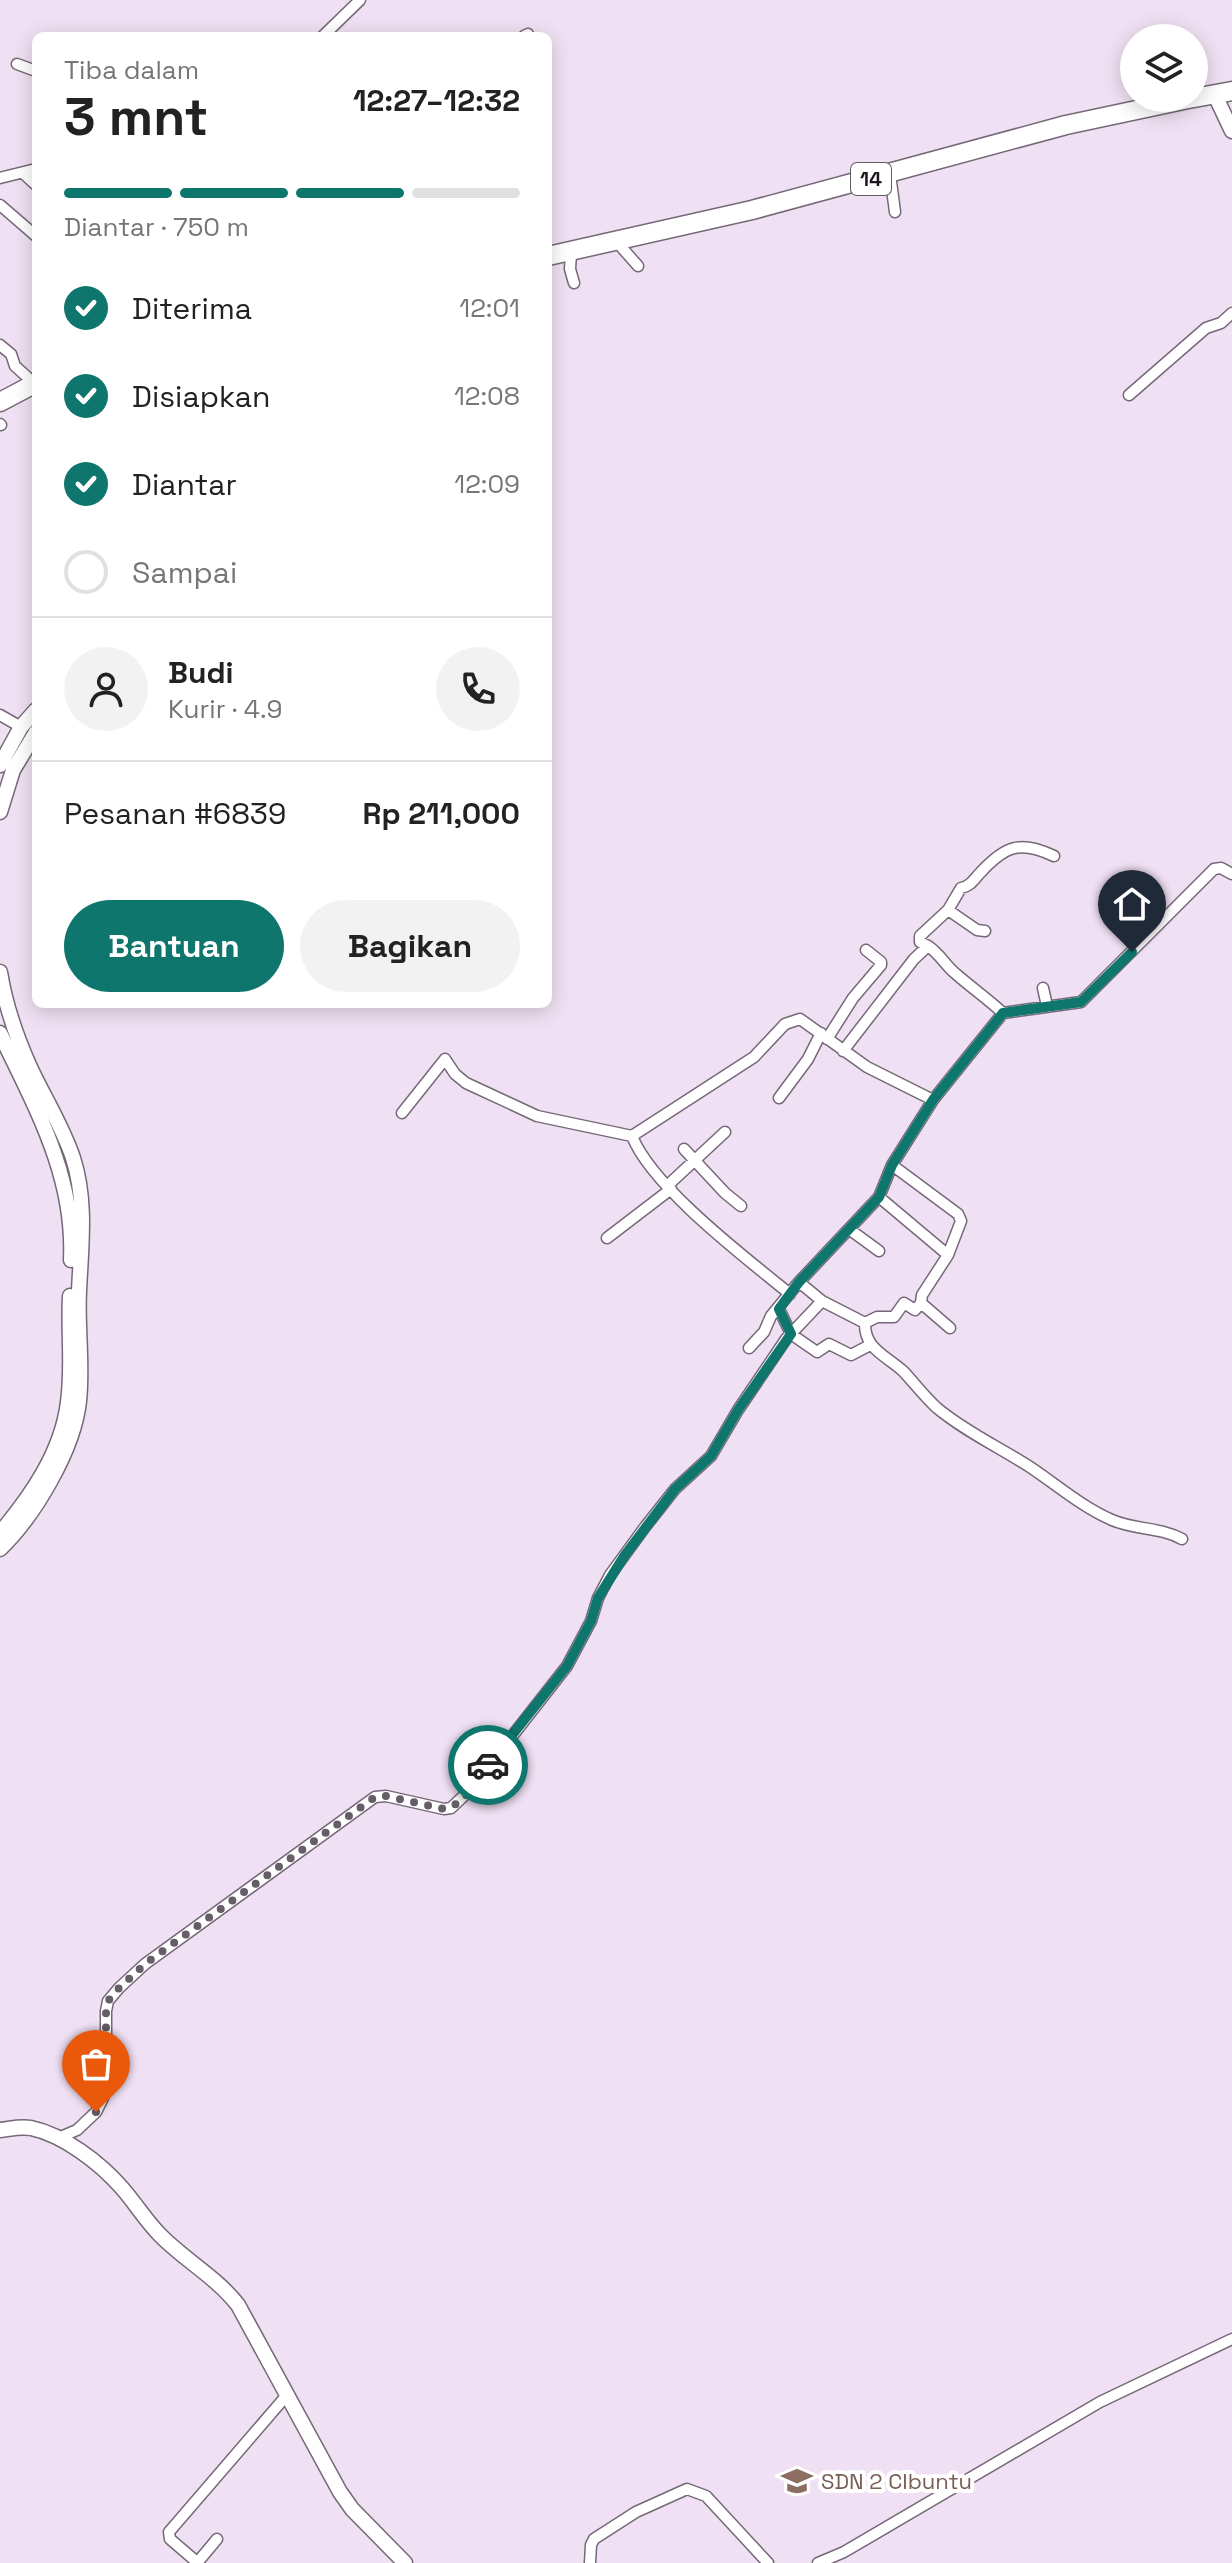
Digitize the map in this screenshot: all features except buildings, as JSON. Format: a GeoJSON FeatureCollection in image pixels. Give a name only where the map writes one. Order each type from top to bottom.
{"type":"FeatureCollection","features":[{"type":"Feature","properties":{"kind":"highway","name":"14"},"geometry":{"type":"LineString","coordinates":[[552,255],[752,210],[1066,125],[1128,112]]}},
{"type":"Feature","properties":{"kind":"highway"},"geometry":{"type":"LineString","coordinates":[[0,402],[32,386]]}},
{"type":"Feature","properties":{"kind":"main road"},"geometry":{"type":"LineString","coordinates":[[1223,92],[1232,131]]}},
{"type":"Feature","properties":{"kind":"main road"},"geometry":{"type":"LineString","coordinates":[[0,765],[29,730]]}},
{"type":"Feature","properties":{"kind":"main road"},"geometry":{"type":"LineString","coordinates":[[0,812],[29,730]]}},
{"type":"Feature","properties":{"kind":"main road"},"geometry":{"type":"LineString","coordinates":[[0,972],[3,994],[28,1063],[73,1159],[83,1214],[78,1309],[79,1393],[74,1423],[47,1485],[18,1530],[0,1549]]}},
{"type":"Feature","properties":{"kind":"main road"},"geometry":{"type":"LineString","coordinates":[[0,1033],[63,1174],[72,1245],[68,1335],[70,1380],[62,1428],[33,1492],[0,1533]]}},
{"type":"Feature","properties":{"kind":"main road"},"geometry":{"type":"LineString","coordinates":[[0,2130],[31,2128],[58,2138],[104,2170],[162,2237],[223,2286],[238,2305],[352,2509],[405,2563]]}},
{"type":"Feature","properties":{"kind":"street"},"geometry":{"type":"LineString","coordinates":[[327,32],[360,0]]}},
{"type":"Feature","properties":{"kind":"street"},"geometry":{"type":"LineString","coordinates":[[17,64],[32,70]]}},
{"type":"Feature","properties":{"kind":"street"},"geometry":{"type":"LineString","coordinates":[[0,178],[32,170]]}},
{"type":"Feature","properties":{"kind":"street"},"geometry":{"type":"LineString","coordinates":[[23,173],[32,181]]}},
{"type":"Feature","properties":{"kind":"street"},"geometry":{"type":"LineString","coordinates":[[890,174],[895,212]]}},
{"type":"Feature","properties":{"kind":"street"},"geometry":{"type":"LineString","coordinates":[[0,205],[32,233]]}},
{"type":"Feature","properties":{"kind":"street"},"geometry":{"type":"LineString","coordinates":[[616,241],[638,266]]}},
{"type":"Feature","properties":{"kind":"street"},"geometry":{"type":"LineString","coordinates":[[571,253],[570,269],[574,283]]}},
{"type":"Feature","properties":{"kind":"street"},"geometry":{"type":"LineString","coordinates":[[1129,395],[1206,328],[1221,323],[1232,313]]}},
{"type":"Feature","properties":{"kind":"street"},"geometry":{"type":"LineString","coordinates":[[0,345],[11,354],[15,366],[32,381]]}},
{"type":"Feature","properties":{"kind":"street"},"geometry":{"type":"LineString","coordinates":[[0,715],[29,730]]}},
{"type":"Feature","properties":{"kind":"street"},"geometry":{"type":"LineString","coordinates":[[1003,1013],[957,975],[941,955],[920,942],[920,936],[948,910],[961,888],[968,887],[1007,849],[1027,846],[1054,856]]}},
{"type":"Feature","properties":{"kind":"street"},"geometry":{"type":"LineString","coordinates":[[749,1348],[799,1282],[879,1197],[892,1165],[933,1100],[1003,1013],[1081,1002],[1214,869],[1221,868],[1232,874]]}},
{"type":"Feature","properties":{"kind":"street"},"geometry":{"type":"LineString","coordinates":[[948,910],[977,930],[985,931]]}},
{"type":"Feature","properties":{"kind":"street"},"geometry":{"type":"LineString","coordinates":[[843,1051],[914,959],[928,946]]}},
{"type":"Feature","properties":{"kind":"street"},"geometry":{"type":"LineString","coordinates":[[779,1098],[881,965],[866,950]]}},
{"type":"Feature","properties":{"kind":"street"},"geometry":{"type":"LineString","coordinates":[[1043,988],[1047,1006]]}},
{"type":"Feature","properties":{"kind":"street"},"geometry":{"type":"LineString","coordinates":[[402,1113],[445,1059],[466,1083],[537,1116],[632,1136],[754,1057],[785,1024],[800,1019],[867,1067],[933,1100]]}},
{"type":"Feature","properties":{"kind":"street"},"geometry":{"type":"LineString","coordinates":[[607,1238],[669,1187],[725,1132]]}},
{"type":"Feature","properties":{"kind":"street"},"geometry":{"type":"LineString","coordinates":[[632,1136],[638,1151],[669,1187],[709,1226],[790,1294]]}},
{"type":"Feature","properties":{"kind":"street"},"geometry":{"type":"LineString","coordinates":[[684,1149],[741,1206]]}},
{"type":"Feature","properties":{"kind":"street"},"geometry":{"type":"LineString","coordinates":[[865,1323],[877,1317],[894,1317],[904,1303],[915,1310],[948,1255],[961,1217],[892,1165]]}},
{"type":"Feature","properties":{"kind":"street"},"geometry":{"type":"LineString","coordinates":[[879,1197],[948,1255]]}},
{"type":"Feature","properties":{"kind":"street"},"geometry":{"type":"LineString","coordinates":[[849,1229],[879,1251]]}},
{"type":"Feature","properties":{"kind":"street"},"geometry":{"type":"LineString","coordinates":[[799,1282],[822,1301],[865,1323]]}},
{"type":"Feature","properties":{"kind":"street"},"geometry":{"type":"LineString","coordinates":[[58,2138],[77,2130],[96,2112],[103,2098],[106,2088],[108,2001],[145,1964],[375,1797],[386,1796],[444,1809],[451,1808],[470,1790],[567,1666],[591,1621],[604,1587],[625,1555],[675,1489],[711,1456],[738,1410],[791,1334],[822,1301]]}},
{"type":"Feature","properties":{"kind":"street"},"geometry":{"type":"LineString","coordinates":[[921,1303],[950,1328]]}},
{"type":"Feature","properties":{"kind":"street"},"geometry":{"type":"LineString","coordinates":[[779,1309],[791,1334],[817,1352],[829,1344],[851,1355],[870,1345]]}},
{"type":"Feature","properties":{"kind":"street"},"geometry":{"type":"LineString","coordinates":[[865,1323],[864,1334],[870,1345],[904,1372],[935,1406],[968,1431],[1028,1466],[1085,1506],[1132,1527],[1169,1532],[1182,1539]]}},
{"type":"Feature","properties":{"kind":"street"},"geometry":{"type":"LineString","coordinates":[[818,2563],[844,2552],[1100,2402],[1232,2339]]}},
{"type":"Feature","properties":{"kind":"street"},"geometry":{"type":"LineString","coordinates":[[217,2539],[198,2563],[170,2539],[169,2532],[287,2395]]}},
{"type":"Feature","properties":{"kind":"street"},"geometry":{"type":"LineString","coordinates":[[590,2563],[594,2539],[636,2512],[687,2489],[706,2496],[768,2563]]}},
{"type":"Feature","properties":{"kind":"way so far"},"geometry":{"type":"LineString","coordinates":[[96,2112],[106,2088],[108,2001],[145,1964],[293,1859],[367,1801],[386,1796],[451,1808],[470,1790],[488,1765]]}},
{"type":"Feature","properties":{"kind":"place","name":"SDN 2 CIbuntu"},"geometry":{"type":"Point","coordinates":[797,2481]}},
{"type":"Feature","properties":{"kind":"route"},"geometry":{"type":"LineString","coordinates":[[488,1765],[567,1666],[591,1621],[610,1575],[675,1489],[711,1456],[738,1410],[791,1334],[779,1309],[799,1282],[879,1197],[892,1165],[933,1100],[1003,1013],[1081,1002],[1132,952]]}}]}
